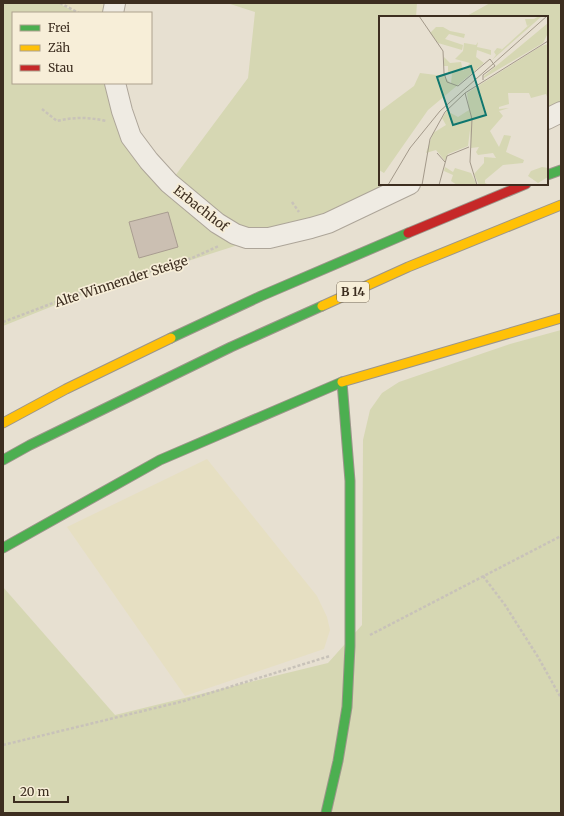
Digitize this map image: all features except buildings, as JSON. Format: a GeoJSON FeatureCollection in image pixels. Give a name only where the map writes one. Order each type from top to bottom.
{"type":"FeatureCollection","features":[{"type":"Feature","properties":{"kind":"main road"},"geometry":{"type":"LineString","coordinates":[[548,176],[561,170]]}},
{"type":"Feature","properties":{"kind":"main road","name":"B 14"},"geometry":{"type":"LineString","coordinates":[[3,423],[201,324],[398,237],[524,185]]}},
{"type":"Feature","properties":{"kind":"main road","name":"B 14"},"geometry":{"type":"LineString","coordinates":[[3,460],[231,347],[408,267],[561,205]]}},
{"type":"Feature","properties":{"kind":"main road"},"geometry":{"type":"LineString","coordinates":[[3,548],[160,460],[342,382],[561,318]]}},
{"type":"Feature","properties":{"kind":"main road"},"geometry":{"type":"LineString","coordinates":[[326,813],[338,761],[347,707],[350,646],[350,481],[342,382]]}},
{"type":"Feature","properties":{"kind":"street","name":"Erbachhof"},"geometry":{"type":"LineString","coordinates":[[115,84],[122,111],[131,137],[149,161],[169,183],[217,223],[235,234],[247,238],[269,238],[317,227],[408,185]]}},
{"type":"Feature","properties":{"kind":"street"},"geometry":{"type":"LineString","coordinates":[[548,118],[561,112]]}},
{"type":"Feature","properties":{"kind":"path"},"geometry":{"type":"LineString","coordinates":[[60,3],[77,12]]}},
{"type":"Feature","properties":{"kind":"path"},"geometry":{"type":"LineString","coordinates":[[42,109],[57,121],[68,118],[92,118],[127,127]]}},
{"type":"Feature","properties":{"kind":"path","name":"Alte Winnender Steige"},"geometry":{"type":"LineString","coordinates":[[3,322],[82,292],[192,258],[225,244],[235,234]]}},
{"type":"Feature","properties":{"kind":"path"},"geometry":{"type":"LineString","coordinates":[[3,745],[184,701],[281,670],[327,658],[561,536]]}},
{"type":"Feature","properties":{"kind":"path"},"geometry":{"type":"LineString","coordinates":[[483,576],[505,605],[561,698]]}},
{"type":"Feature","properties":{"kind":"shaded area"},"geometry":{"type":"Polygon","coordinates":[[[60,3],[114,3],[113,12],[77,12],[60,3]]]}},
{"type":"Feature","properties":{"kind":"shaded area"},"geometry":{"type":"Polygon","coordinates":[[[207,459],[317,596],[327,617],[330,630],[324,649],[185,696],[67,527],[207,459]]]}},
{"type":"Feature","properties":{"kind":"green space"},"geometry":{"type":"Polygon","coordinates":[[[3,3],[58,3],[76,12],[12,12],[12,84],[115,84],[117,94],[169,184],[248,78],[255,12],[227,3],[417,3],[416,16],[379,16],[379,185],[394,185],[328,216],[73,298],[3,326],[3,3]]]}},
{"type":"Feature","properties":{"kind":"green space"},"geometry":{"type":"Polygon","coordinates":[[[490,3],[561,3],[561,106],[548,112],[548,16],[467,16],[490,3]]]}},
{"type":"Feature","properties":{"kind":"green space"},"geometry":{"type":"Polygon","coordinates":[[[561,330],[561,813],[3,813],[3,587],[115,715],[328,663],[362,625],[363,440],[370,410],[382,393],[399,382],[510,344],[561,330]]]}},
{"type":"Feature","properties":{"kind":"traffic: fast"},"geometry":{"type":"LineString","coordinates":[[548,175],[561,170]]}},
{"type":"Feature","properties":{"kind":"traffic: fast"},"geometry":{"type":"LineString","coordinates":[[171,338],[261,296],[408,233]]}},
{"type":"Feature","properties":{"kind":"traffic: fast"},"geometry":{"type":"LineString","coordinates":[[3,460],[30,445],[231,347],[322,306]]}},
{"type":"Feature","properties":{"kind":"traffic: fast"},"geometry":{"type":"LineString","coordinates":[[3,548],[160,460],[342,382]]}},
{"type":"Feature","properties":{"kind":"traffic: fast"},"geometry":{"type":"LineString","coordinates":[[326,813],[338,761],[347,707],[350,646],[350,481],[342,382]]}},
{"type":"Feature","properties":{"kind":"traffic: slow"},"geometry":{"type":"LineString","coordinates":[[322,306],[408,267],[561,205]]}},
{"type":"Feature","properties":{"kind":"traffic: slow"},"geometry":{"type":"LineString","coordinates":[[342,382],[561,318]]}},
{"type":"Feature","properties":{"kind":"traffic: slow"},"geometry":{"type":"LineString","coordinates":[[3,423],[66,389],[171,338]]}},
{"type":"Feature","properties":{"kind":"traffic: jam"},"geometry":{"type":"LineString","coordinates":[[408,233],[524,185]]}}]}
